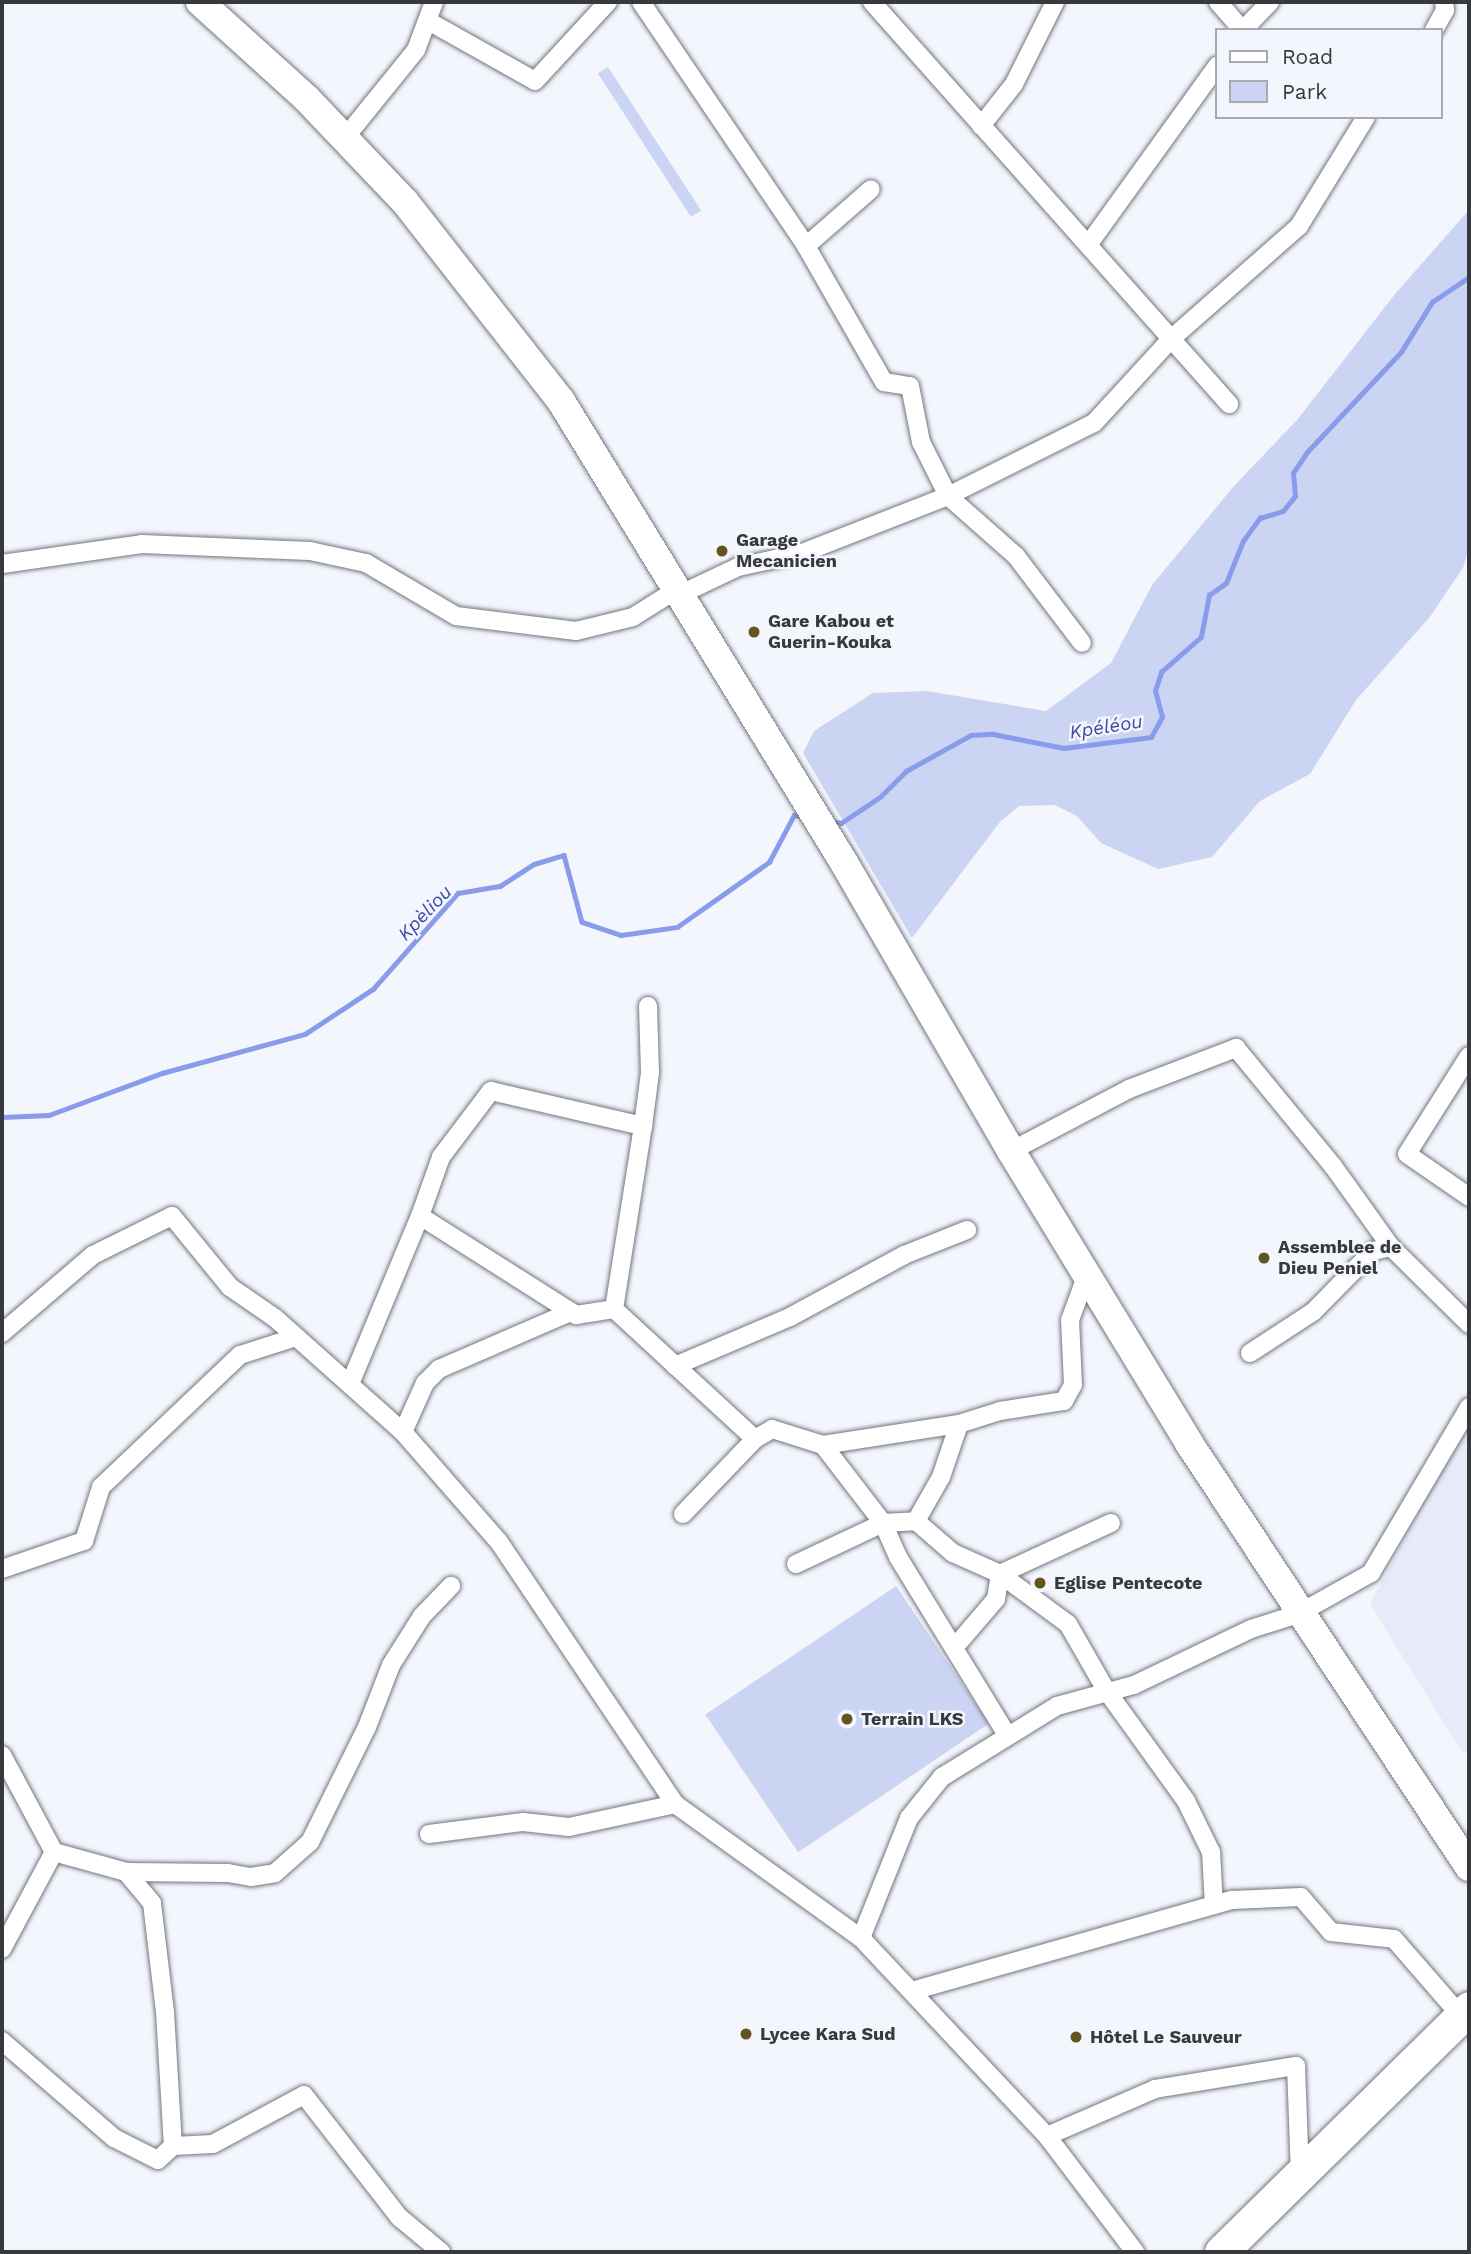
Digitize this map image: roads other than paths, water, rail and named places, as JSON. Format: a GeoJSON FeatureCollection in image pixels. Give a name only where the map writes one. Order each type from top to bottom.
{"type":"FeatureCollection","features":[{"type":"Feature","properties":{"kind":"highway"},"geometry":{"type":"LineString","coordinates":[[1221,2252],[1300,2178],[1465,2012]]}},
{"type":"Feature","properties":{"kind":"main road"},"geometry":{"type":"LineString","coordinates":[[200,2],[344,139],[438,242],[561,401],[843,862],[1011,1152],[1298,1614],[1469,1867]]}},
{"type":"Feature","properties":{"kind":"street"},"geometry":{"type":"LineString","coordinates":[[344,139],[416,50],[430,22],[434,2]]}},
{"type":"Feature","properties":{"kind":"street"},"geometry":{"type":"LineString","coordinates":[[430,22],[535,82],[608,2]]}},
{"type":"Feature","properties":{"kind":"street"},"geometry":{"type":"LineString","coordinates":[[641,2],[806,246],[884,382],[910,386],[921,442],[948,496],[1016,556],[1082,643]]}},
{"type":"Feature","properties":{"kind":"street"},"geometry":{"type":"LineString","coordinates":[[872,2],[1229,404]]}},
{"type":"Feature","properties":{"kind":"street"},"geometry":{"type":"LineString","coordinates":[[981,126],[1014,85],[1055,2]]}},
{"type":"Feature","properties":{"kind":"street"},"geometry":{"type":"LineString","coordinates":[[1218,2],[1240,28]]}},
{"type":"Feature","properties":{"kind":"street"},"geometry":{"type":"LineString","coordinates":[[1244,28],[1270,2]]}},
{"type":"Feature","properties":{"kind":"street"},"geometry":{"type":"LineString","coordinates":[[1435,28],[1445,10],[1444,2]]}},
{"type":"Feature","properties":{"kind":"street"},"geometry":{"type":"LineString","coordinates":[[1088,245],[1216,67]]}},
{"type":"Feature","properties":{"kind":"street"},"geometry":{"type":"LineString","coordinates":[[2,564],[142,544],[310,551],[366,563],[456,616],[576,631],[633,617],[678,592],[738,567],[802,553],[948,496],[1094,423],[1171,339],[1299,226],[1365,119]]}},
{"type":"Feature","properties":{"kind":"street"},"geometry":{"type":"LineString","coordinates":[[806,246],[871,189]]}},
{"type":"Feature","properties":{"kind":"street"},"geometry":{"type":"LineString","coordinates":[[614,1309],[650,1073],[648,1006]]}},
{"type":"Feature","properties":{"kind":"street"},"geometry":{"type":"LineString","coordinates":[[1011,1152],[1129,1089],[1236,1048],[1295,1126],[1333,1166],[1391,1247],[1469,1324]]}},
{"type":"Feature","properties":{"kind":"street"},"geometry":{"type":"LineString","coordinates":[[1469,1056],[1407,1154],[1469,1196]]}},
{"type":"Feature","properties":{"kind":"street"},"geometry":{"type":"LineString","coordinates":[[350,1384],[420,1216],[441,1157],[491,1091],[643,1126]]}},
{"type":"Feature","properties":{"kind":"street"},"geometry":{"type":"LineString","coordinates":[[2,1333],[93,1255],[172,1216],[230,1287],[296,1336],[403,1432],[499,1542],[675,1804],[861,1938],[1047,2136],[1135,2252]]}},
{"type":"Feature","properties":{"kind":"street"},"geometry":{"type":"LineString","coordinates":[[420,1216],[571,1312]]}},
{"type":"Feature","properties":{"kind":"street"},"geometry":{"type":"LineString","coordinates":[[675,1366],[790,1317],[904,1255],[967,1230]]}},
{"type":"Feature","properties":{"kind":"street"},"geometry":{"type":"LineString","coordinates":[[1250,1353],[1313,1312],[1373,1251],[1391,1247]]}},
{"type":"Feature","properties":{"kind":"street"},"geometry":{"type":"LineString","coordinates":[[682,1514],[755,1439],[772,1429],[823,1444],[959,1424],[1000,1411],[1059,1404],[1070,1396],[1070,1320],[1087,1274]]}},
{"type":"Feature","properties":{"kind":"street"},"geometry":{"type":"LineString","coordinates":[[403,1432],[425,1383],[439,1369],[571,1312],[614,1309],[755,1439]]}},
{"type":"Feature","properties":{"kind":"street"},"geometry":{"type":"LineString","coordinates":[[2,1569],[84,1541],[101,1487],[240,1355],[296,1336]]}},
{"type":"Feature","properties":{"kind":"street"},"geometry":{"type":"LineString","coordinates":[[861,1938],[909,1818],[942,1777],[1057,1706],[1106,1690],[1134,1685],[1251,1629],[1298,1614],[1371,1573],[1469,1407]]}},
{"type":"Feature","properties":{"kind":"street"},"geometry":{"type":"LineString","coordinates":[[916,1521],[941,1477],[959,1424]]}},
{"type":"Feature","properties":{"kind":"street"},"geometry":{"type":"LineString","coordinates":[[823,1444],[883,1523],[898,1557],[1007,1735]]}},
{"type":"Feature","properties":{"kind":"street"},"geometry":{"type":"LineString","coordinates":[[796,1564],[883,1523],[916,1521],[953,1553],[1000,1574],[1068,1624],[1106,1690],[1186,1801],[1211,1852],[1214,1905]]}},
{"type":"Feature","properties":{"kind":"street"},"geometry":{"type":"LineString","coordinates":[[1000,1574],[1111,1523]]}},
{"type":"Feature","properties":{"kind":"street"},"geometry":{"type":"LineString","coordinates":[[954,1648],[996,1599],[1000,1574]]}},
{"type":"Feature","properties":{"kind":"street"},"geometry":{"type":"LineString","coordinates":[[2,1755],[54,1852],[126,1872],[228,1872],[251,1877],[285,1867],[310,1842],[367,1727],[391,1665],[422,1616],[451,1586]]}},
{"type":"Feature","properties":{"kind":"street"},"geometry":{"type":"LineString","coordinates":[[429,1834],[523,1822],[569,1827],[675,1804]]}},
{"type":"Feature","properties":{"kind":"street"},"geometry":{"type":"LineString","coordinates":[[2,1949],[54,1852]]}},
{"type":"Feature","properties":{"kind":"street"},"geometry":{"type":"LineString","coordinates":[[126,1872],[152,1903],[165,2012],[173,2146]]}},
{"type":"Feature","properties":{"kind":"street"},"geometry":{"type":"LineString","coordinates":[[912,1990],[1214,1905],[1301,1896],[1331,1932],[1394,1939],[1465,2012]]}},
{"type":"Feature","properties":{"kind":"street"},"geometry":{"type":"LineString","coordinates":[[2,2041],[114,2138],[158,2160],[173,2146],[213,2144],[304,2095],[400,2217],[442,2252]]}},
{"type":"Feature","properties":{"kind":"street"},"geometry":{"type":"LineString","coordinates":[[1047,2136],[1155,2089],[1296,2066],[1300,2178]]}},
{"type":"Feature","properties":{"kind":"waterway","name":"Kpéléou"},"geometry":{"type":"LineString","coordinates":[[830,821],[841,823],[880,797],[906,771],[971,735],[993,734],[1064,748],[1151,737],[1162,717],[1155,691],[1161,672],[1201,637],[1209,595],[1226,583],[1243,541],[1260,518],[1283,511],[1295,496],[1293,473],[1307,452],[1401,352],[1432,302],[1469,277]]}},
{"type":"Feature","properties":{"kind":"waterway","name":"Kpèliou"},"geometry":{"type":"LineString","coordinates":[[2,1117],[49,1115],[162,1073],[305,1034],[373,989],[458,893],[500,886],[534,864],[564,855],[582,922],[621,935],[677,927],[769,862],[794,815],[804,817]]}},
{"type":"Feature","properties":{"kind":"place","name":"Garage Mecanicien"},"geometry":{"type":"Point","coordinates":[722,551]}},
{"type":"Feature","properties":{"kind":"place","name":"Gare Kabou et Guerin-Kouka"},"geometry":{"type":"Point","coordinates":[754,632]}},
{"type":"Feature","properties":{"kind":"place","name":"Assemblee de Dieu Peniel"},"geometry":{"type":"Point","coordinates":[1264,1258]}},
{"type":"Feature","properties":{"kind":"place","name":"Eglise Pentecote"},"geometry":{"type":"Point","coordinates":[1040,1583]}},
{"type":"Feature","properties":{"kind":"place","name":"Terrain LKS"},"geometry":{"type":"Point","coordinates":[847,1719]}},
{"type":"Feature","properties":{"kind":"place","name":"Lycee Kara Sud"},"geometry":{"type":"Point","coordinates":[746,2034]}},
{"type":"Feature","properties":{"kind":"place","name":"Hôtel Le Sauveur"},"geometry":{"type":"Point","coordinates":[1076,2037]}}]}
